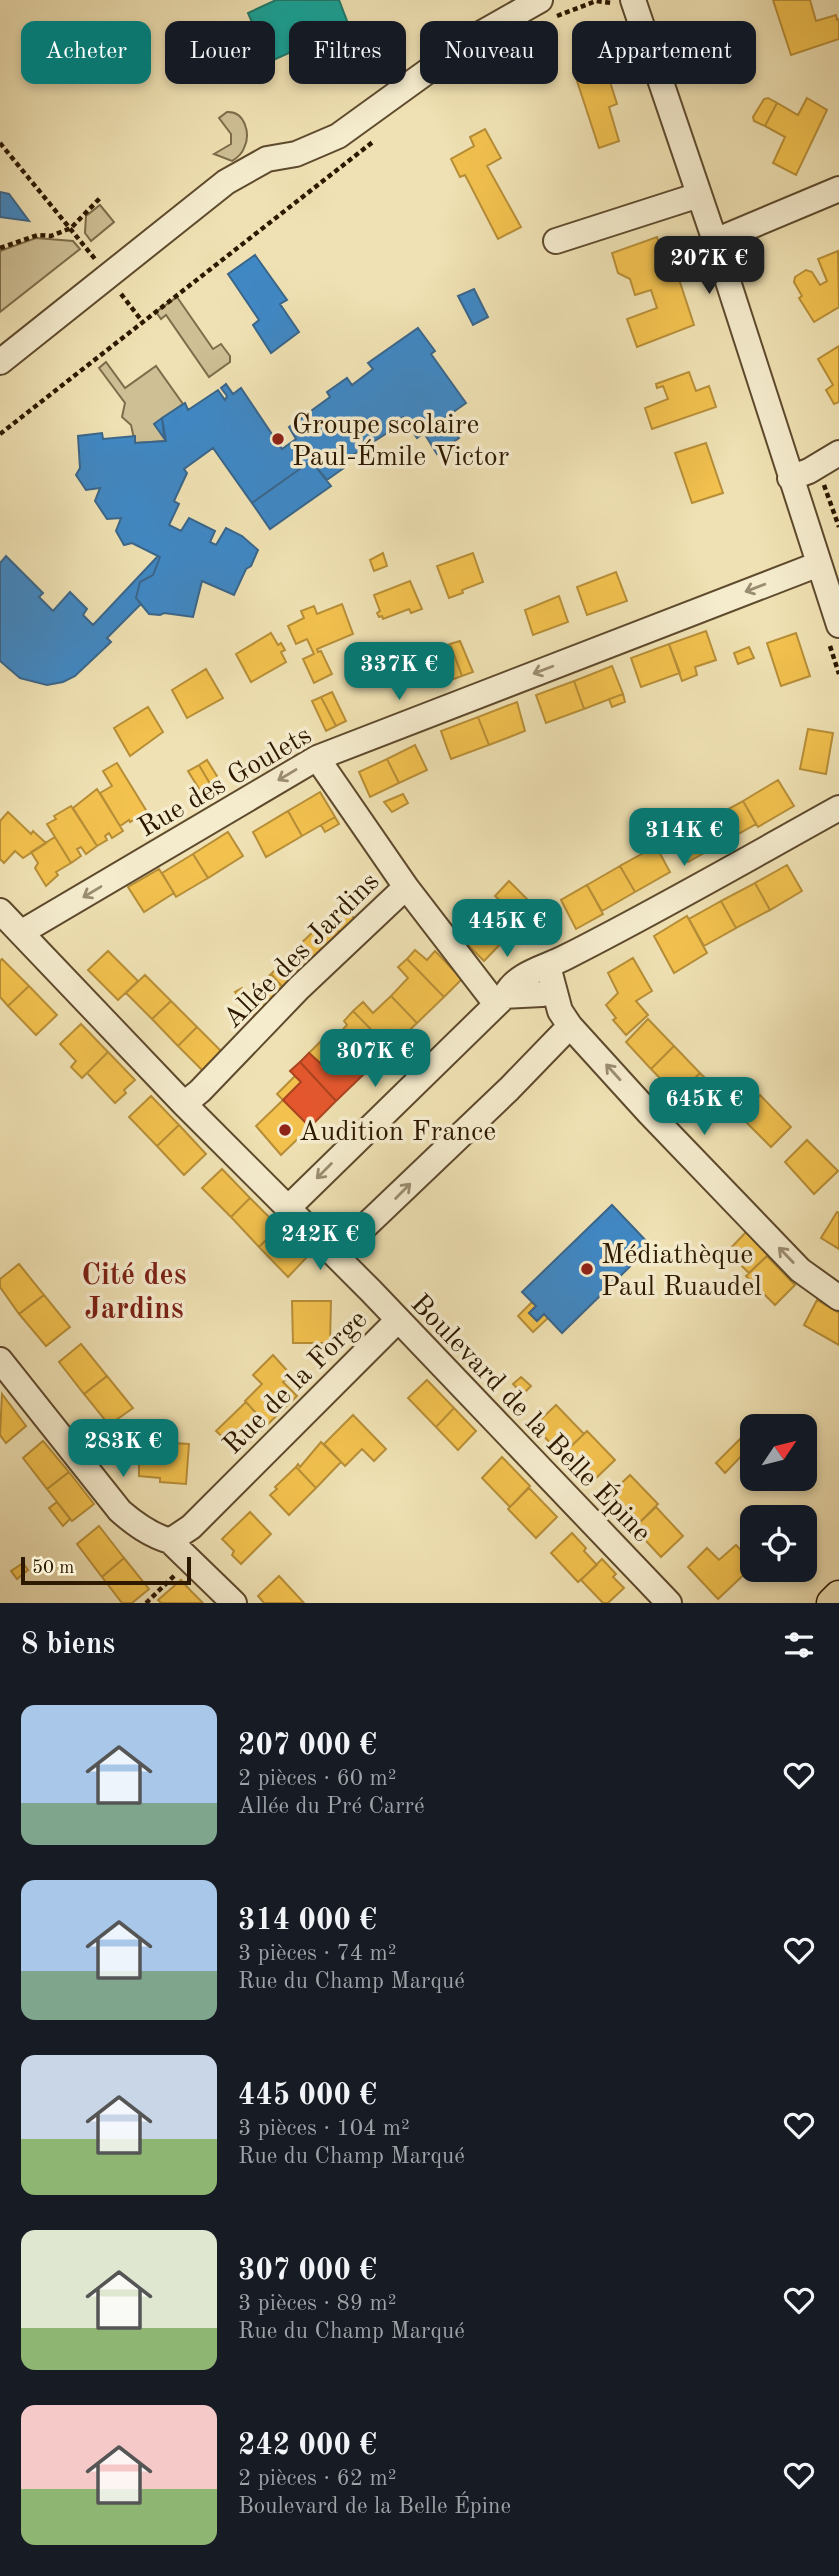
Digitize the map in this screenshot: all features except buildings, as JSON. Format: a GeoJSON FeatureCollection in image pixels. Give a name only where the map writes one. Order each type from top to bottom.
{"type":"FeatureCollection","features":[{"type":"Feature","properties":{"kind":"street"},"geometry":{"type":"LineString","coordinates":[[635,7],[715,241],[839,625]]}},
{"type":"Feature","properties":{"kind":"street"},"geometry":{"type":"LineString","coordinates":[[0,362],[226,182],[267,159],[296,154],[338,136],[475,37],[546,9]]}},
{"type":"Feature","properties":{"kind":"street"},"geometry":{"type":"LineString","coordinates":[[715,241],[839,189]]}},
{"type":"Feature","properties":{"kind":"street"},"geometry":{"type":"LineString","coordinates":[[556,241],[699,195]]}},
{"type":"Feature","properties":{"kind":"street"},"geometry":{"type":"LineString","coordinates":[[790,478],[829,460]]}},
{"type":"Feature","properties":{"kind":"street","name":"Rue des Goulets"},"geometry":{"type":"LineString","coordinates":[[22,932],[317,758],[819,564]]}},
{"type":"Feature","properties":{"kind":"street","name":"Allée des Jardins"},"geometry":{"type":"LineString","coordinates":[[184,1104],[200,1091],[299,988],[406,887],[317,758]]}},
{"type":"Feature","properties":{"kind":"street"},"geometry":{"type":"LineString","coordinates":[[288,1208],[501,1000],[516,979],[550,978],[673,901],[839,808]]}},
{"type":"Feature","properties":{"kind":"street"},"geometry":{"type":"LineString","coordinates":[[406,887],[501,1000]]}},
{"type":"Feature","properties":{"kind":"street","name":"Boulevard de la Belle Épine"},"geometry":{"type":"LineString","coordinates":[[0,911],[670,1603]]}},
{"type":"Feature","properties":{"kind":"street"},"geometry":{"type":"LineString","coordinates":[[550,978],[560,1011],[570,1026],[649,1113],[800,1270],[839,1298]]}},
{"type":"Feature","properties":{"kind":"street"},"geometry":{"type":"LineString","coordinates":[[335,1255],[509,1089],[570,1026]]}},
{"type":"Feature","properties":{"kind":"street","name":"Rue de la Forge"},"geometry":{"type":"LineString","coordinates":[[170,1541],[191,1527],[398,1320]]}},
{"type":"Feature","properties":{"kind":"street"},"geometry":{"type":"LineString","coordinates":[[0,1360],[120,1511],[136,1525],[170,1541],[234,1603]]}},
{"type":"Feature","properties":{"kind":"path"},"geometry":{"type":"LineString","coordinates":[[546,9],[596,1],[612,2],[625,19],[635,7]]}},
{"type":"Feature","properties":{"kind":"path"},"geometry":{"type":"LineString","coordinates":[[0,434],[381,136]]}},
{"type":"Feature","properties":{"kind":"path"},"geometry":{"type":"LineString","coordinates":[[0,143],[71,228],[142,321]]}},
{"type":"Feature","properties":{"kind":"path"},"geometry":{"type":"LineString","coordinates":[[0,248],[38,236],[51,236],[71,228],[101,197]]}},
{"type":"Feature","properties":{"kind":"path"},"geometry":{"type":"LineString","coordinates":[[829,460],[839,527]]}},
{"type":"Feature","properties":{"kind":"path"},"geometry":{"type":"LineString","coordinates":[[145,1603],[191,1560]]}},
{"type":"Feature","properties":{"kind":"shaded area"},"geometry":{"type":"Polygon","coordinates":[[[227,112],[242,119],[247,136],[243,150],[232,161],[214,154],[231,144],[231,134],[219,118],[227,112]]]}},
{"type":"Feature","properties":{"kind":"shaded area"},"geometry":{"type":"Polygon","coordinates":[[[100,205],[114,222],[91,241],[85,233],[86,216],[100,205]]]}},
{"type":"Feature","properties":{"kind":"shaded area"},"geometry":{"type":"Polygon","coordinates":[[[36,238],[73,241],[80,249],[0,312],[0,251],[36,238]]]}},
{"type":"Feature","properties":{"kind":"shaded area"},"geometry":{"type":"Polygon","coordinates":[[[177,297],[213,349],[221,344],[230,356],[230,362],[209,377],[166,315],[161,319],[156,312],[177,297]]]}},
{"type":"Feature","properties":{"kind":"shaded area"},"geometry":{"type":"Polygon","coordinates":[[[106,362],[125,388],[156,366],[183,404],[155,424],[166,441],[135,443],[131,425],[122,417],[125,403],[99,368],[106,362]]]}},
{"type":"Feature","properties":{"kind":"place","name":"Groupe scolaire Paul-Émile Victor"},"geometry":{"type":"Point","coordinates":[278,439]}},
{"type":"Feature","properties":{"kind":"place","name":"Audition France"},"geometry":{"type":"Point","coordinates":[285,1130]}},
{"type":"Feature","properties":{"kind":"place","name":"Médiathèque Paul Ruaudel"},"geometry":{"type":"Point","coordinates":[587,1269]}},
{"type":"Feature","properties":{"kind":"district","name":"Cité des Jardins"},"geometry":{"type":"Point","coordinates":[134,1291]}}]}
